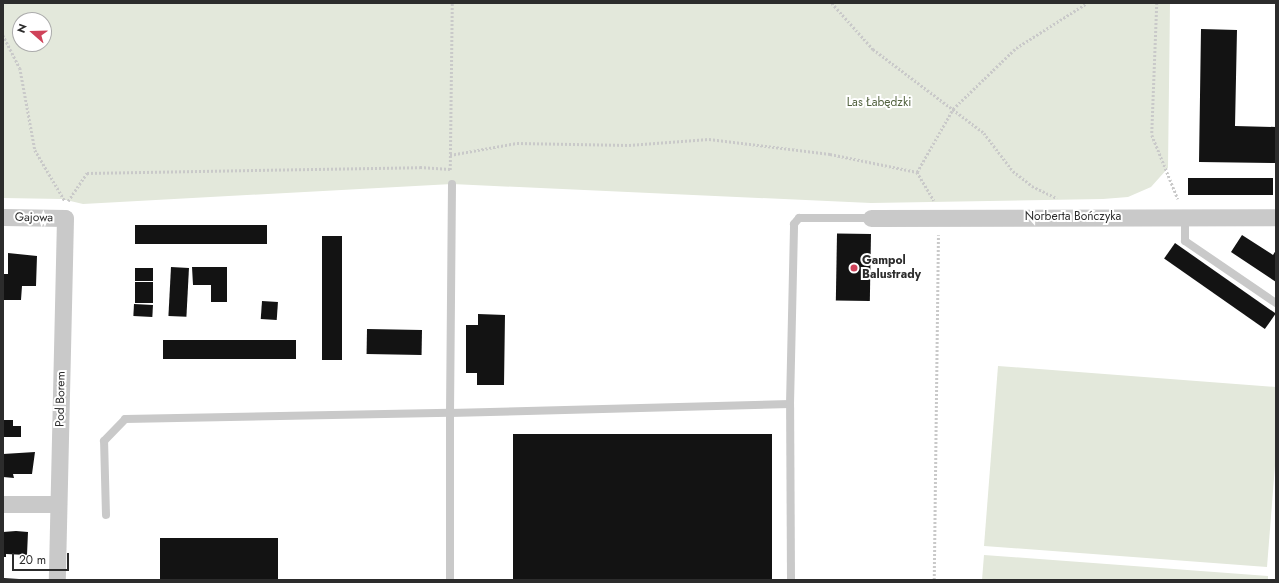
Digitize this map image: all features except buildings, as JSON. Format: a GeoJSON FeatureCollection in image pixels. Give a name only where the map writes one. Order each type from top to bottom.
{"type":"FeatureCollection","features":[{"type":"Feature","properties":{"kind":"street","name":"Gajowa"},"geometry":{"type":"LineString","coordinates":[[3,217],[65,218]]}},
{"type":"Feature","properties":{"kind":"street","name":"Norberta Bończyka"},"geometry":{"type":"LineString","coordinates":[[871,218],[1276,217]]}},
{"type":"Feature","properties":{"kind":"street","name":"Pod Borem"},"geometry":{"type":"LineString","coordinates":[[57,580],[65,218]]}},
{"type":"Feature","properties":{"kind":"street"},"geometry":{"type":"LineString","coordinates":[[3,504],[58,504]]}},
{"type":"Feature","properties":{"kind":"lane"},"geometry":{"type":"LineString","coordinates":[[450,580],[452,184]]}},
{"type":"Feature","properties":{"kind":"lane"},"geometry":{"type":"LineString","coordinates":[[791,580],[790,404],[794,224],[799,218],[871,218]]}},
{"type":"Feature","properties":{"kind":"lane"},"geometry":{"type":"LineString","coordinates":[[1186,218],[1185,241],[1276,303]]}},
{"type":"Feature","properties":{"kind":"lane"},"geometry":{"type":"LineString","coordinates":[[106,515],[104,441],[125,419],[450,413],[790,404]]}},
{"type":"Feature","properties":{"kind":"path"},"geometry":{"type":"LineString","coordinates":[[452,3],[450,155],[452,184]]}},
{"type":"Feature","properties":{"kind":"path"},"geometry":{"type":"LineString","coordinates":[[832,3],[873,49],[984,133],[1013,171],[1032,186],[1061,200]]}},
{"type":"Feature","properties":{"kind":"path"},"geometry":{"type":"LineString","coordinates":[[917,172],[953,109],[1016,48],[1087,3]]}},
{"type":"Feature","properties":{"kind":"path"},"geometry":{"type":"LineString","coordinates":[[1157,3],[1152,135],[1186,218]]}},
{"type":"Feature","properties":{"kind":"path"},"geometry":{"type":"LineString","coordinates":[[3,35],[20,68],[35,150],[66,204],[87,174],[420,167],[450,169]]}},
{"type":"Feature","properties":{"kind":"path"},"geometry":{"type":"LineString","coordinates":[[450,155],[517,143],[629,144],[709,139],[830,154],[917,172],[934,200],[938,218],[934,580]]}},
{"type":"Feature","properties":{"kind":"green space","name":"Las Łabędzki"},"geometry":{"type":"Polygon","coordinates":[[[3,3],[1170,3],[1168,168],[1151,187],[1128,197],[1103,199],[871,203],[452,184],[83,204],[62,199],[3,198],[3,3]]]}},
{"type":"Feature","properties":{"kind":"green space"},"geometry":{"type":"Polygon","coordinates":[[[998,366],[1276,387],[1276,453],[1267,567],[984,546],[998,366]]]}},
{"type":"Feature","properties":{"kind":"green space"},"geometry":{"type":"Polygon","coordinates":[[[984,555],[1268,576],[1268,580],[982,580],[984,555]]]}},
{"type":"Feature","properties":{"kind":"place","name":"Gampol Balustrady"},"geometry":{"type":"Point","coordinates":[854,268]}}]}
